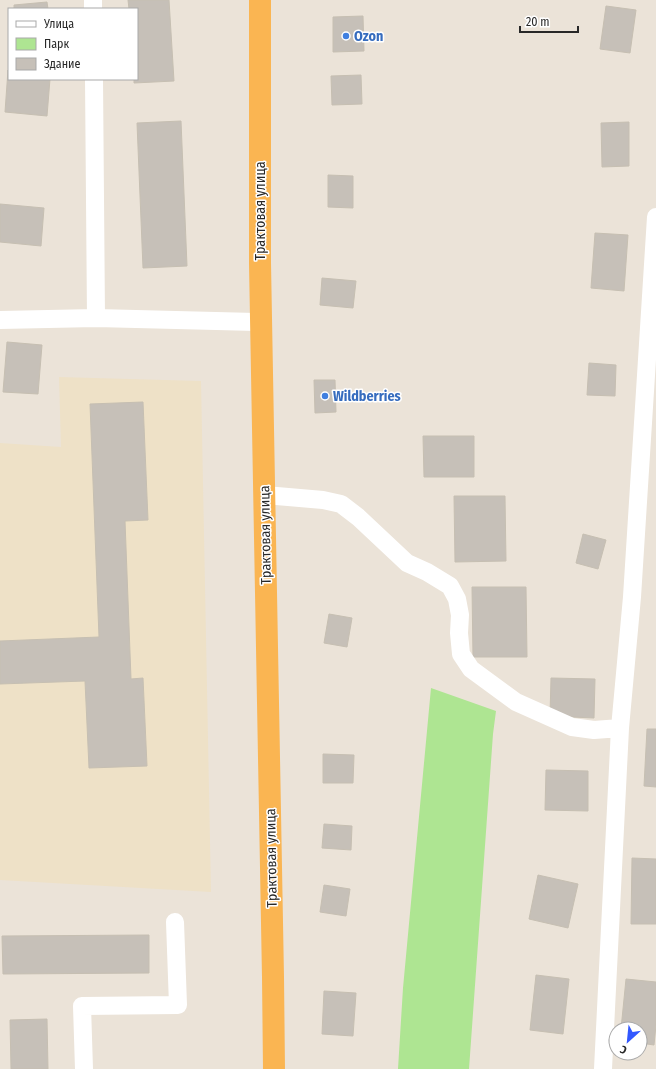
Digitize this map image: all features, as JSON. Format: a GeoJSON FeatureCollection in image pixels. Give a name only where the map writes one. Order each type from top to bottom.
{"type":"FeatureCollection","features":[{"type":"Feature","properties":{"kind":"highway","name":"Трактовая улица"},"geometry":{"type":"LineString","coordinates":[[260,0],[261,322],[274,1069]]}},
{"type":"Feature","properties":{"kind":"street"},"geometry":{"type":"LineString","coordinates":[[94,80],[96,318]]}},
{"type":"Feature","properties":{"kind":"street"},"geometry":{"type":"LineString","coordinates":[[603,1069],[620,728],[632,597],[656,217]]}},
{"type":"Feature","properties":{"kind":"street"},"geometry":{"type":"LineString","coordinates":[[0,320],[96,318],[261,322]]}},
{"type":"Feature","properties":{"kind":"street"},"geometry":{"type":"LineString","coordinates":[[264,495],[323,500],[341,504],[358,516],[407,563],[427,572],[450,586],[457,599],[460,615],[460,654],[471,669],[516,702],[572,727],[594,730],[620,728]]}},
{"type":"Feature","properties":{"kind":"street"},"geometry":{"type":"LineString","coordinates":[[84,1069],[82,1006],[178,1005],[175,922]]}},
{"type":"Feature","properties":{"kind":"shaded area"},"geometry":{"type":"Polygon","coordinates":[[[59,377],[201,381],[211,892],[0,880],[0,443],[61,447],[59,377]]]}},
{"type":"Feature","properties":{"kind":"green space"},"geometry":{"type":"Polygon","coordinates":[[[431,688],[496,711],[493,734],[469,1069],[398,1069],[403,988],[431,688]]]}},
{"type":"Feature","properties":{"kind":"building"},"geometry":{"type":"Polygon","coordinates":[[[128,0],[169,0],[174,81],[134,83],[134,80],[138,80],[138,8],[129,8],[128,0]]]}},
{"type":"Feature","properties":{"kind":"building"},"geometry":{"type":"Polygon","coordinates":[[[47,2],[48,8],[14,8],[14,5],[47,2]]]}},
{"type":"Feature","properties":{"kind":"building"},"geometry":{"type":"Polygon","coordinates":[[[606,6],[636,10],[630,53],[600,49],[606,6]]]}},
{"type":"Feature","properties":{"kind":"building"},"geometry":{"type":"Polygon","coordinates":[[[363,16],[364,51],[333,52],[333,17],[363,16]]]}},
{"type":"Feature","properties":{"kind":"building"},"geometry":{"type":"Polygon","coordinates":[[[8,70],[8,80],[50,80],[47,116],[5,112],[8,70]]]}},
{"type":"Feature","properties":{"kind":"building"},"geometry":{"type":"Polygon","coordinates":[[[361,75],[362,104],[332,105],[331,76],[361,75]]]}},
{"type":"Feature","properties":{"kind":"building"},"geometry":{"type":"Polygon","coordinates":[[[181,121],[187,266],[143,268],[137,123],[181,121]]]}},
{"type":"Feature","properties":{"kind":"building"},"geometry":{"type":"Polygon","coordinates":[[[629,122],[629,166],[602,167],[601,123],[629,122]]]}},
{"type":"Feature","properties":{"kind":"building"},"geometry":{"type":"Polygon","coordinates":[[[328,175],[353,176],[353,208],[328,207],[328,175]]]}},
{"type":"Feature","properties":{"kind":"building"},"geometry":{"type":"Polygon","coordinates":[[[0,204],[44,208],[41,246],[0,242],[0,204]]]}},
{"type":"Feature","properties":{"kind":"building"},"geometry":{"type":"Polygon","coordinates":[[[595,233],[628,235],[624,291],[591,288],[595,233]]]}},
{"type":"Feature","properties":{"kind":"building"},"geometry":{"type":"Polygon","coordinates":[[[322,278],[356,281],[353,308],[320,305],[322,278]]]}},
{"type":"Feature","properties":{"kind":"building"},"geometry":{"type":"Polygon","coordinates":[[[7,342],[42,345],[38,394],[3,392],[7,342]]]}},
{"type":"Feature","properties":{"kind":"building"},"geometry":{"type":"Polygon","coordinates":[[[589,363],[616,365],[615,396],[587,395],[589,363]]]}},
{"type":"Feature","properties":{"kind":"building","name":"Wildberries"},"geometry":{"type":"Polygon","coordinates":[[[314,380],[335,380],[336,412],[315,413],[314,380]]]}},
{"type":"Feature","properties":{"kind":"building"},"geometry":{"type":"Polygon","coordinates":[[[143,402],[148,520],[125,521],[131,679],[143,678],[147,766],[89,768],[85,681],[0,684],[0,641],[99,637],[90,404],[143,402]]]}},
{"type":"Feature","properties":{"kind":"building"},"geometry":{"type":"Polygon","coordinates":[[[423,436],[474,436],[474,477],[424,477],[423,436]]]}},
{"type":"Feature","properties":{"kind":"building"},"geometry":{"type":"Polygon","coordinates":[[[454,496],[505,496],[506,561],[455,562],[454,496]]]}},
{"type":"Feature","properties":{"kind":"building"},"geometry":{"type":"Polygon","coordinates":[[[583,534],[606,540],[598,569],[576,563],[583,534]]]}},
{"type":"Feature","properties":{"kind":"building"},"geometry":{"type":"Polygon","coordinates":[[[472,587],[526,587],[527,657],[473,657],[472,587]]]}},
{"type":"Feature","properties":{"kind":"building"},"geometry":{"type":"Polygon","coordinates":[[[329,614],[352,618],[347,647],[324,643],[329,614]]]}},
{"type":"Feature","properties":{"kind":"building"},"geometry":{"type":"Polygon","coordinates":[[[551,678],[595,679],[594,718],[550,716],[551,678]]]}},
{"type":"Feature","properties":{"kind":"building"},"geometry":{"type":"Polygon","coordinates":[[[647,729],[656,729],[656,787],[644,786],[647,729]]]}},
{"type":"Feature","properties":{"kind":"building"},"geometry":{"type":"Polygon","coordinates":[[[323,754],[354,755],[353,783],[323,783],[323,754]]]}},
{"type":"Feature","properties":{"kind":"building"},"geometry":{"type":"Polygon","coordinates":[[[546,770],[588,771],[588,811],[545,810],[546,770]]]}},
{"type":"Feature","properties":{"kind":"building"},"geometry":{"type":"Polygon","coordinates":[[[324,824],[352,826],[351,850],[322,848],[324,824]]]}},
{"type":"Feature","properties":{"kind":"building"},"geometry":{"type":"Polygon","coordinates":[[[632,858],[656,859],[656,924],[631,924],[632,858]]]}},
{"type":"Feature","properties":{"kind":"building"},"geometry":{"type":"Polygon","coordinates":[[[538,875],[578,884],[568,928],[529,919],[538,875]]]}},
{"type":"Feature","properties":{"kind":"building"},"geometry":{"type":"Polygon","coordinates":[[[324,885],[350,889],[346,916],[320,912],[324,885]]]}},
{"type":"Feature","properties":{"kind":"building"},"geometry":{"type":"Polygon","coordinates":[[[149,935],[149,973],[3,974],[2,936],[149,935]]]}},
{"type":"Feature","properties":{"kind":"building"},"geometry":{"type":"Polygon","coordinates":[[[536,975],[569,979],[563,1034],[530,1030],[536,975]]]}},
{"type":"Feature","properties":{"kind":"building"},"geometry":{"type":"Polygon","coordinates":[[[626,979],[656,982],[656,1025],[654,1045],[648,1044],[648,1021],[622,1021],[626,979]]]}},
{"type":"Feature","properties":{"kind":"building"},"geometry":{"type":"Polygon","coordinates":[[[324,991],[356,993],[353,1036],[322,1034],[324,991]]]}},
{"type":"Feature","properties":{"kind":"building"},"geometry":{"type":"Polygon","coordinates":[[[47,1019],[48,1069],[11,1069],[10,1020],[47,1019]]]}},
{"type":"Feature","properties":{"kind":"place","name":"Ozon"},"geometry":{"type":"Point","coordinates":[346,36]}},
{"type":"Feature","properties":{"kind":"place","name":"Wildberries"},"geometry":{"type":"Point","coordinates":[325,396]}}]}
